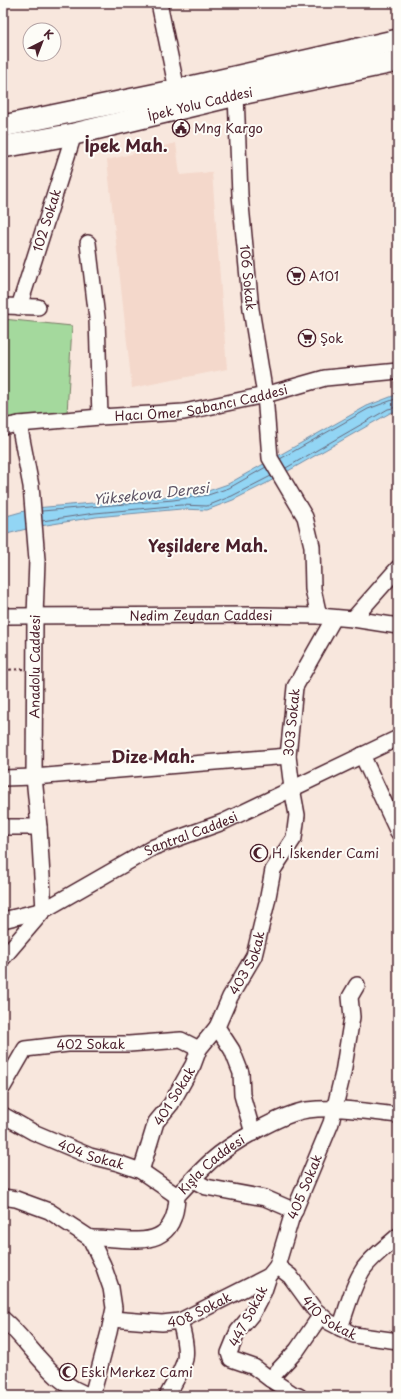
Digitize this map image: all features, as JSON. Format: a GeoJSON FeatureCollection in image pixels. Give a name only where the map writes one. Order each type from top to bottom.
{"type":"FeatureCollection","features":[{"type":"Feature","properties":{"kind":"highway","name":"İpek Yolu Caddesi"},"geometry":{"type":"LineString","coordinates":[[3,126],[177,90],[398,40]]}},
{"type":"Feature","properties":{"kind":"highway","name":"İpek Yolu Caddesi"},"geometry":{"type":"LineString","coordinates":[[3,147],[74,134],[236,95],[398,61]]}},
{"type":"Feature","properties":{"kind":"street"},"geometry":{"type":"LineString","coordinates":[[159,3],[177,90]]}},
{"type":"Feature","properties":{"kind":"street","name":"106 Sokak"},"geometry":{"type":"LineString","coordinates":[[236,95],[240,195],[251,309],[265,395],[270,458],[305,517],[312,546],[313,589],[319,616]]}},
{"type":"Feature","properties":{"kind":"street","name":"102 Sokak"},"geometry":{"type":"LineString","coordinates":[[19,307],[74,134]]}},
{"type":"Feature","properties":{"kind":"street"},"geometry":{"type":"LineString","coordinates":[[88,243],[97,318],[100,417]]}},
{"type":"Feature","properties":{"kind":"street"},"geometry":{"type":"LineString","coordinates":[[3,306],[38,307]]}},
{"type":"Feature","properties":{"kind":"street","name":"Hacı Ömer Sabancı Caddesi"},"geometry":{"type":"LineString","coordinates":[[3,427],[19,424],[100,417],[184,412],[265,395],[325,378],[398,371]]}},
{"type":"Feature","properties":{"kind":"street","name":"Anadolu Caddesi"},"geometry":{"type":"LineString","coordinates":[[19,424],[31,486],[37,560],[35,617],[34,777],[40,827],[44,910]]}},
{"type":"Feature","properties":{"kind":"street"},"geometry":{"type":"LineString","coordinates":[[353,619],[398,568]]}},
{"type":"Feature","properties":{"kind":"street","name":"Nedim Zeydan Caddesi"},"geometry":{"type":"LineString","coordinates":[[3,616],[319,616],[353,619],[398,626]]}},
{"type":"Feature","properties":{"kind":"street","name":"303 Sokak"},"geometry":{"type":"LineString","coordinates":[[292,788],[288,756],[295,687],[334,618]]}},
{"type":"Feature","properties":{"kind":"street","name":"Santral Caddesi"},"geometry":{"type":"LineString","coordinates":[[3,958],[44,910],[154,847],[223,822],[398,738]]}},
{"type":"Feature","properties":{"kind":"street"},"geometry":{"type":"LineString","coordinates":[[362,755],[398,832]]}},
{"type":"Feature","properties":{"kind":"street"},"geometry":{"type":"LineString","coordinates":[[3,778],[34,777],[288,756]]}},
{"type":"Feature","properties":{"kind":"street","name":"403 Sokak"},"geometry":{"type":"LineString","coordinates":[[217,1027],[230,997],[254,956],[273,870],[294,838],[297,815],[292,788]]}},
{"type":"Feature","properties":{"kind":"street"},"geometry":{"type":"LineString","coordinates":[[3,827],[40,827]]}},
{"type":"Feature","properties":{"kind":"street"},"geometry":{"type":"LineString","coordinates":[[3,920],[44,910]]}},
{"type":"Feature","properties":{"kind":"street","name":"405 Sokak"},"geometry":{"type":"LineString","coordinates":[[273,1271],[295,1211],[331,1123],[343,1073],[352,1017],[350,997],[357,985]]}},
{"type":"Feature","properties":{"kind":"street"},"geometry":{"type":"LineString","coordinates":[[217,1027],[232,1050],[241,1073],[242,1095],[252,1134]]}},
{"type":"Feature","properties":{"kind":"street","name":"401 Sokak"},"geometry":{"type":"LineString","coordinates":[[141,1171],[156,1122],[171,1104],[193,1065],[199,1049],[217,1027]]}},
{"type":"Feature","properties":{"kind":"street","name":"402 Sokak"},"geometry":{"type":"LineString","coordinates":[[3,1087],[25,1049],[68,1044],[129,1044],[181,1040],[199,1049]]}},
{"type":"Feature","properties":{"kind":"street","name":"Kışla Caddesi"},"geometry":{"type":"LineString","coordinates":[[90,1238],[141,1241],[155,1238],[165,1231],[174,1219],[177,1209],[177,1196],[211,1161],[229,1148],[285,1115],[307,1110],[334,1108],[398,1115]]}},
{"type":"Feature","properties":{"kind":"street","name":"404 Sokak"},"geometry":{"type":"LineString","coordinates":[[3,1115],[33,1132],[90,1156],[141,1171],[177,1196]]}},
{"type":"Feature","properties":{"kind":"street"},"geometry":{"type":"LineString","coordinates":[[193,1180],[206,1187],[265,1198],[295,1211]]}},
{"type":"Feature","properties":{"kind":"street"},"geometry":{"type":"LineString","coordinates":[[3,1197],[16,1199],[49,1210],[90,1238],[103,1265],[111,1288],[114,1308],[92,1396],[73,1389],[59,1379],[3,1319]]}},
{"type":"Feature","properties":{"kind":"street"},"geometry":{"type":"LineString","coordinates":[[340,1328],[356,1282],[364,1267],[398,1236]]}},
{"type":"Feature","properties":{"kind":"street","name":"410 Sokak"},"geometry":{"type":"LineString","coordinates":[[273,1271],[290,1276],[314,1309],[329,1322],[354,1334],[398,1342]]}},
{"type":"Feature","properties":{"kind":"street","name":"408 Sokak"},"geometry":{"type":"LineString","coordinates":[[112,1319],[162,1323],[180,1321],[273,1271]]}},
{"type":"Feature","properties":{"kind":"street","name":"447 Sokak"},"geometry":{"type":"LineString","coordinates":[[270,1379],[254,1367],[231,1359],[229,1353],[238,1331],[252,1314],[273,1271]]}},
{"type":"Feature","properties":{"kind":"street"},"geometry":{"type":"LineString","coordinates":[[299,1396],[293,1394],[270,1379],[297,1350],[321,1315]]}},
{"type":"Feature","properties":{"kind":"street"},"geometry":{"type":"LineString","coordinates":[[167,1396],[178,1378],[185,1358],[180,1321]]}},
{"type":"Feature","properties":{"kind":"path"},"geometry":{"type":"LineString","coordinates":[[3,670],[35,668]]}},
{"type":"Feature","properties":{"kind":"shaded area"},"geometry":{"type":"Polygon","coordinates":[[[176,143],[180,175],[212,172],[227,369],[132,388],[107,160],[176,143]]]}},
{"type":"Feature","properties":{"kind":"green space"},"geometry":{"type":"Polygon","coordinates":[[[3,319],[72,326],[67,414],[3,419],[3,319]]]}},
{"type":"Feature","properties":{"kind":"water"},"geometry":{"type":"Polygon","coordinates":[[[398,394],[398,411],[390,413],[267,483],[233,500],[207,510],[181,509],[96,517],[34,527],[3,535],[3,517],[35,508],[173,496],[208,491],[228,484],[367,406],[398,394]]]}},
{"type":"Feature","properties":{"kind":"place","name":"Mng Kargo"},"geometry":{"type":"Point","coordinates":[181,128]}},
{"type":"Feature","properties":{"kind":"place","name":"A101"},"geometry":{"type":"Point","coordinates":[296,276]}},
{"type":"Feature","properties":{"kind":"place","name":"Şok"},"geometry":{"type":"Point","coordinates":[307,338]}},
{"type":"Feature","properties":{"kind":"place","name":"H. İskender Cami"},"geometry":{"type":"Point","coordinates":[259,853]}},
{"type":"Feature","properties":{"kind":"place","name":"Eski Merkez Cami"},"geometry":{"type":"Point","coordinates":[68,1372]}},
{"type":"Feature","properties":{"kind":"district","name":"İpek Mah."},"geometry":{"type":"Point","coordinates":[126,146]}},
{"type":"Feature","properties":{"kind":"district","name":"Yeşildere Mah."},"geometry":{"type":"Point","coordinates":[208,546]}},
{"type":"Feature","properties":{"kind":"district","name":"Dize Mah."},"geometry":{"type":"Point","coordinates":[153,757]}},
{"type":"Feature","properties":{"kind":"water label","name":"Yüksekova Deresi"},"geometry":{"type":"Point","coordinates":[151,494]}}]}
